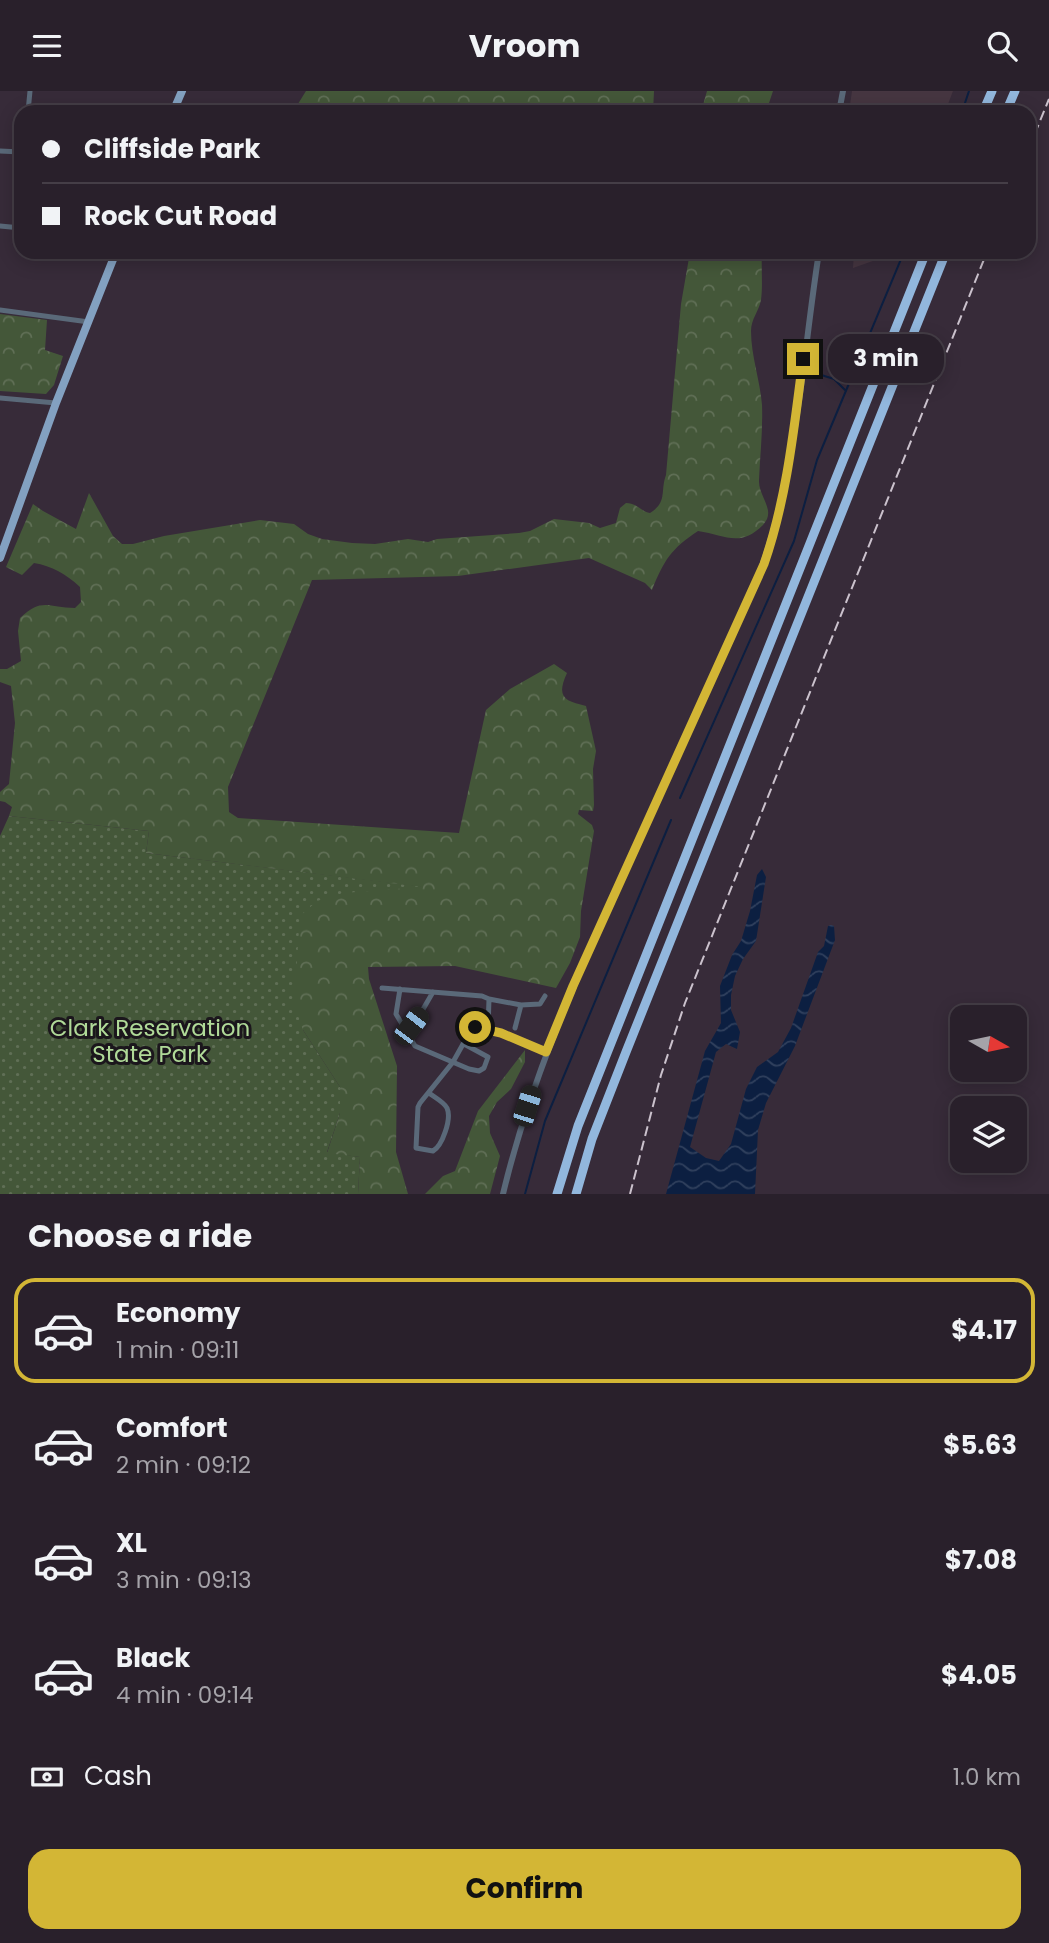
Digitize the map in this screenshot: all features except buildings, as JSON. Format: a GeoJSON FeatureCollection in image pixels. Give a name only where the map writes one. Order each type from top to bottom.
{"type":"FeatureCollection","features":[{"type":"Feature","properties":{"kind":"highway"},"geometry":{"type":"LineString","coordinates":[[557,1194],[578,1126],[923,259]]}},
{"type":"Feature","properties":{"kind":"highway"},"geometry":{"type":"LineString","coordinates":[[576,1194],[592,1139],[943,259]]}},
{"type":"Feature","properties":{"kind":"main road"},"geometry":{"type":"LineString","coordinates":[[0,558],[56,403],[114,259]]}},
{"type":"Feature","properties":{"kind":"street"},"geometry":{"type":"LineString","coordinates":[[503,1194],[514,1148],[546,1052],[573,986],[752,592],[768,551],[780,511],[789,462],[818,259]]}},
{"type":"Feature","properties":{"kind":"street"},"geometry":{"type":"LineString","coordinates":[[0,310],[89,322]]}},
{"type":"Feature","properties":{"kind":"street"},"geometry":{"type":"LineString","coordinates":[[0,398],[56,403]]}},
{"type":"Feature","properties":{"kind":"street"},"geometry":{"type":"LineString","coordinates":[[382,988],[482,996],[521,1005],[540,1004],[545,996]]}},
{"type":"Feature","properties":{"kind":"street"},"geometry":{"type":"LineString","coordinates":[[400,989],[396,1014],[415,1046],[475,1071],[487,1066],[488,1057],[485,1053],[464,1044]]}},
{"type":"Feature","properties":{"kind":"street"},"geometry":{"type":"LineString","coordinates":[[405,1031],[422,1011],[433,992]]}},
{"type":"Feature","properties":{"kind":"street"},"geometry":{"type":"LineString","coordinates":[[488,1029],[489,999]]}},
{"type":"Feature","properties":{"kind":"street"},"geometry":{"type":"LineString","coordinates":[[515,1028],[521,1005]]}},
{"type":"Feature","properties":{"kind":"street"},"geometry":{"type":"LineString","coordinates":[[429,1093],[445,1105],[448,1115],[438,1148],[433,1151],[416,1148],[418,1107],[453,1062],[472,1028],[488,1029],[546,1052]]}},
{"type":"Feature","properties":{"kind":"shaded area"},"geometry":{"type":"Polygon","coordinates":[[[852,91],[953,91],[948,105],[850,105],[852,91]]]}},
{"type":"Feature","properties":{"kind":"shaded area"},"geometry":{"type":"Polygon","coordinates":[[[854,259],[878,259],[853,268],[854,259]]]}},
{"type":"Feature","properties":{"kind":"green space"},"geometry":{"type":"Polygon","coordinates":[[[306,91],[654,91],[653,105],[297,105],[306,91]]]}},
{"type":"Feature","properties":{"kind":"green space"},"geometry":{"type":"Polygon","coordinates":[[[707,91],[773,91],[768,105],[703,105],[707,91]]]}},
{"type":"Feature","properties":{"kind":"green space"},"geometry":{"type":"Polygon","coordinates":[[[689,259],[762,259],[761,300],[751,331],[762,405],[759,486],[768,509],[763,525],[755,532],[739,538],[698,531],[669,556],[652,590],[645,583],[589,558],[458,576],[312,580],[228,787],[229,812],[238,818],[459,833],[486,710],[510,689],[554,664],[567,673],[562,688],[564,697],[586,706],[596,751],[593,769],[594,805],[593,811],[579,810],[578,814],[592,825],[594,831],[581,911],[580,937],[570,963],[556,988],[455,966],[368,967],[369,979],[397,1066],[396,1152],[408,1194],[358,1194],[360,1157],[327,1153],[340,1113],[340,1087],[303,1030],[294,1003],[300,916],[317,901],[343,893],[422,887],[146,853],[149,831],[9,816],[12,807],[0,801],[0,792],[9,784],[15,723],[11,686],[0,682],[0,669],[7,669],[21,661],[18,631],[20,618],[40,606],[75,608],[81,602],[80,587],[53,568],[34,563],[22,575],[6,567],[33,504],[76,529],[89,493],[113,536],[122,544],[260,520],[294,524],[308,534],[322,539],[352,543],[375,544],[408,539],[428,542],[530,531],[554,519],[589,523],[600,528],[616,523],[620,508],[626,503],[650,513],[659,505],[666,475],[681,304],[689,259]]]}},
{"type":"Feature","properties":{"kind":"green space"},"geometry":{"type":"Polygon","coordinates":[[[0,314],[47,320],[45,350],[63,356],[54,385],[46,394],[0,391],[0,314]]]}},
{"type":"Feature","properties":{"kind":"green space","name":"Clark Reservation State Park"},"geometry":{"type":"Polygon","coordinates":[[[9,816],[149,831],[146,853],[427,887],[303,1030],[340,1087],[340,1113],[327,1152],[360,1157],[358,1194],[0,1194],[0,836],[9,816]]]}},
{"type":"Feature","properties":{"kind":"green space"},"geometry":{"type":"Polygon","coordinates":[[[525,1050],[525,1062],[511,1089],[497,1102],[489,1116],[490,1133],[500,1156],[490,1194],[425,1194],[443,1176],[455,1171],[478,1111],[525,1050]]]}},
{"type":"Feature","properties":{"kind":"water"},"geometry":{"type":"Polygon","coordinates":[[[762,869],[766,877],[756,941],[735,976],[731,995],[731,1010],[740,1032],[737,1049],[726,1044],[716,1052],[690,1147],[706,1158],[719,1161],[731,1144],[746,1089],[757,1067],[778,1052],[791,1028],[818,952],[824,946],[828,926],[834,926],[835,940],[795,1046],[766,1103],[758,1130],[755,1194],[666,1194],[705,1051],[721,1023],[720,986],[732,955],[741,941],[757,875],[762,869]]]}},
{"type":"Feature","properties":{"kind":"waterway"},"geometry":{"type":"LineString","coordinates":[[964,105],[969,91]]}},
{"type":"Feature","properties":{"kind":"waterway"},"geometry":{"type":"LineString","coordinates":[[680,798],[794,541],[817,460],[901,259]]}},
{"type":"Feature","properties":{"kind":"waterway"},"geometry":{"type":"LineString","coordinates":[[815,373],[834,379],[846,391]]}},
{"type":"Feature","properties":{"kind":"waterway"},"geometry":{"type":"LineString","coordinates":[[525,1194],[545,1121],[671,820]]}},
{"type":"Feature","properties":{"kind":"railway"},"geometry":{"type":"LineString","coordinates":[[1036,131],[1049,99]]}},
{"type":"Feature","properties":{"kind":"railway"},"geometry":{"type":"LineString","coordinates":[[630,1194],[661,1075],[685,1003],[984,259]]}},
{"type":"Feature","properties":{"kind":"route"},"geometry":{"type":"LineString","coordinates":[[475,1027],[501,1033],[546,1052],[573,986],[764,564],[780,511],[803,359]]}}]}
